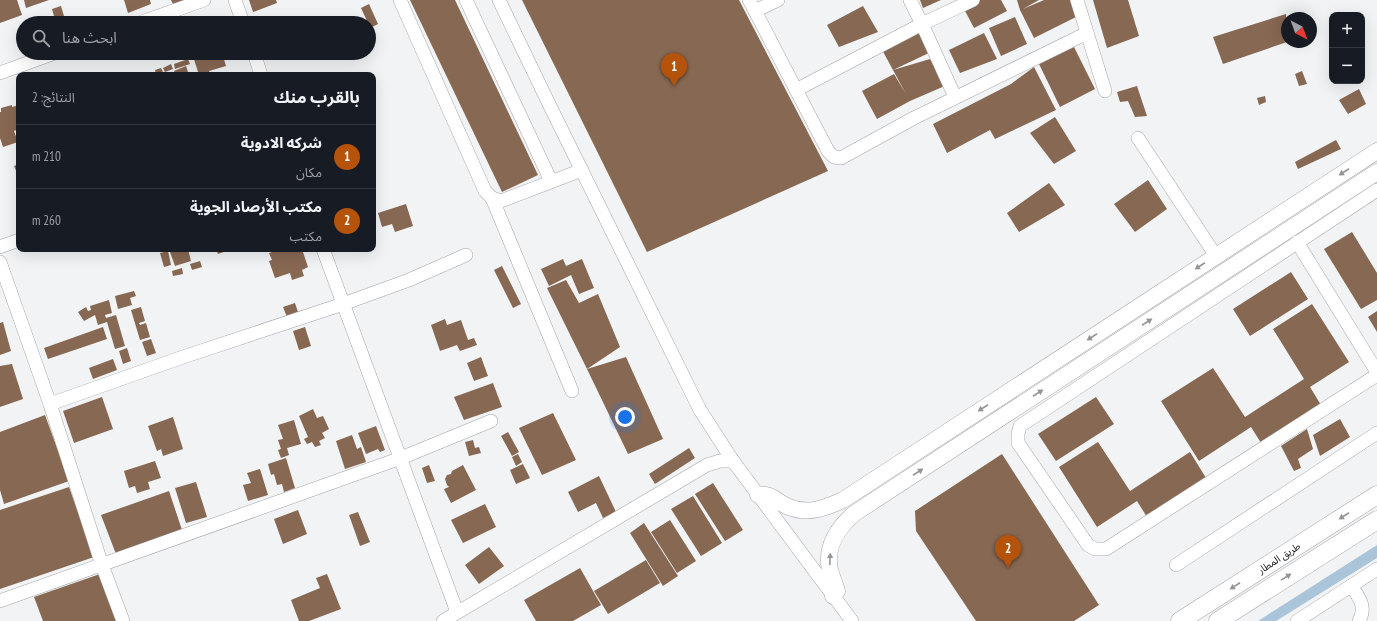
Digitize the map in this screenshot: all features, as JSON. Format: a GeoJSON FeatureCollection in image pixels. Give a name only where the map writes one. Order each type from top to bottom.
{"type":"FeatureCollection","features":[{"type":"Feature","properties":{"kind":"highway","name":"طريق المطار"},"geometry":{"type":"LineString","coordinates":[[1180,621],[1377,495]]}},
{"type":"Feature","properties":{"kind":"highway","name":"طريق المطار"},"geometry":{"type":"LineString","coordinates":[[1218,621],[1377,520]]}},
{"type":"Feature","properties":{"kind":"main road"},"geometry":{"type":"LineString","coordinates":[[758,495],[766,494],[790,508],[812,511],[823,509],[843,500],[1377,151]]}},
{"type":"Feature","properties":{"kind":"main road"},"geometry":{"type":"LineString","coordinates":[[834,596],[836,591],[830,568],[829,556],[832,543],[837,532],[845,521],[854,513],[1377,172]]}},
{"type":"Feature","properties":{"kind":"main road"},"geometry":{"type":"LineString","coordinates":[[1221,253],[1236,264]]}},
{"type":"Feature","properties":{"kind":"street"},"geometry":{"type":"LineString","coordinates":[[159,16],[204,0]]}},
{"type":"Feature","properties":{"kind":"street"},"geometry":{"type":"LineString","coordinates":[[235,0],[241,16]]}},
{"type":"Feature","properties":{"kind":"street"},"geometry":{"type":"LineString","coordinates":[[400,0],[485,191],[492,198],[572,391]]}},
{"type":"Feature","properties":{"kind":"street"},"geometry":{"type":"LineString","coordinates":[[466,0],[551,181]]}},
{"type":"Feature","properties":{"kind":"street"},"geometry":{"type":"LineString","coordinates":[[499,0],[690,389],[720,442],[852,621]]}},
{"type":"Feature","properties":{"kind":"street"},"geometry":{"type":"LineString","coordinates":[[778,0],[752,6],[828,151],[834,157],[841,158],[955,97],[1087,33]]}},
{"type":"Feature","properties":{"kind":"street"},"geometry":{"type":"LineString","coordinates":[[910,0],[955,97]]}},
{"type":"Feature","properties":{"kind":"street"},"geometry":{"type":"LineString","coordinates":[[796,90],[922,24],[973,0]]}},
{"type":"Feature","properties":{"kind":"street"},"geometry":{"type":"LineString","coordinates":[[1077,0],[1105,91]]}},
{"type":"Feature","properties":{"kind":"street"},"geometry":{"type":"LineString","coordinates":[[0,73],[36,60]]}},
{"type":"Feature","properties":{"kind":"street"},"geometry":{"type":"LineString","coordinates":[[257,60],[261,72]]}},
{"type":"Feature","properties":{"kind":"street"},"geometry":{"type":"LineString","coordinates":[[1138,138],[1221,253]]}},
{"type":"Feature","properties":{"kind":"street"},"geometry":{"type":"LineString","coordinates":[[492,198],[501,201],[582,170]]}},
{"type":"Feature","properties":{"kind":"street"},"geometry":{"type":"LineString","coordinates":[[1297,242],[1377,374],[1106,549],[1094,549],[1088,544],[1018,443],[1020,426],[1297,242],[1377,190]]}},
{"type":"Feature","properties":{"kind":"street"},"geometry":{"type":"LineString","coordinates":[[0,247],[16,241]]}},
{"type":"Feature","properties":{"kind":"street"},"geometry":{"type":"LineString","coordinates":[[324,252],[457,612]]}},
{"type":"Feature","properties":{"kind":"street"},"geometry":{"type":"LineString","coordinates":[[50,404],[212,347],[342,304],[409,280],[466,255]]}},
{"type":"Feature","properties":{"kind":"street"},"geometry":{"type":"LineString","coordinates":[[0,262],[50,404],[102,565],[123,621]]}},
{"type":"Feature","properties":{"kind":"street"},"geometry":{"type":"LineString","coordinates":[[0,601],[401,458],[491,421]]}},
{"type":"Feature","properties":{"kind":"street"},"geometry":{"type":"LineString","coordinates":[[1176,565],[1377,433]]}},
{"type":"Feature","properties":{"kind":"street"},"geometry":{"type":"LineString","coordinates":[[708,465],[720,442]]}},
{"type":"Feature","properties":{"kind":"street"},"geometry":{"type":"LineString","coordinates":[[443,621],[708,465],[720,461],[733,461]]}},
{"type":"Feature","properties":{"kind":"street"},"geometry":{"type":"LineString","coordinates":[[1297,621],[1377,569]]}},
{"type":"Feature","properties":{"kind":"street"},"geometry":{"type":"LineString","coordinates":[[1352,586],[1361,601],[1363,611],[1359,621]]}},
{"type":"Feature","properties":{"kind":"shaded area"},"geometry":{"type":"Polygon","coordinates":[[[1377,545],[1377,558],[1276,621],[1258,621],[1377,545]]]}},
{"type":"Feature","properties":{"kind":"building"},"geometry":{"type":"Polygon","coordinates":[[[0,0],[17,0],[22,15],[0,23],[0,0]]]}},
{"type":"Feature","properties":{"kind":"building"},"geometry":{"type":"Polygon","coordinates":[[[24,0],[49,0],[26,8],[24,0]]]}},
{"type":"Feature","properties":{"kind":"building"},"geometry":{"type":"Polygon","coordinates":[[[124,0],[150,0],[151,4],[128,13],[124,0]]]}},
{"type":"Feature","properties":{"kind":"building"},"geometry":{"type":"Polygon","coordinates":[[[171,0],[191,0],[174,6],[171,0]]]}},
{"type":"Feature","properties":{"kind":"building"},"geometry":{"type":"Polygon","coordinates":[[[249,0],[276,0],[277,3],[253,12],[249,0]]]}},
{"type":"Feature","properties":{"kind":"building"},"geometry":{"type":"Polygon","coordinates":[[[410,0],[455,0],[538,175],[502,192],[410,0]]]}},
{"type":"Feature","properties":{"kind":"building"},"geometry":{"type":"Polygon","coordinates":[[[522,0],[739,0],[828,171],[647,252],[522,0]]]}},
{"type":"Feature","properties":{"kind":"building"},"geometry":{"type":"Polygon","coordinates":[[[920,0],[941,0],[923,8],[920,0]]]}},
{"type":"Feature","properties":{"kind":"building"},"geometry":{"type":"Polygon","coordinates":[[[977,0],[1001,0],[1007,11],[974,28],[963,7],[977,0]]]}},
{"type":"Feature","properties":{"kind":"building"},"geometry":{"type":"Polygon","coordinates":[[[1017,0],[1039,0],[1023,9],[1044,0],[1070,0],[1076,17],[1034,38],[1020,10],[1017,0]]]}},
{"type":"Feature","properties":{"kind":"building"},"geometry":{"type":"Polygon","coordinates":[[[1093,0],[1128,0],[1139,36],[1107,48],[1093,0]]]}},
{"type":"Feature","properties":{"kind":"building"},"geometry":{"type":"Polygon","coordinates":[[[369,4],[374,16],[365,16],[361,8],[369,4]]]}},
{"type":"Feature","properties":{"kind":"building"},"geometry":{"type":"Polygon","coordinates":[[[61,6],[64,16],[54,16],[52,9],[61,6]]]}},
{"type":"Feature","properties":{"kind":"building"},"geometry":{"type":"Polygon","coordinates":[[[863,6],[878,32],[839,47],[827,25],[863,6]]]}},
{"type":"Feature","properties":{"kind":"building"},"geometry":{"type":"Polygon","coordinates":[[[1281,16],[1281,44],[1223,64],[1213,37],[1281,16]]]}},
{"type":"Feature","properties":{"kind":"building"},"geometry":{"type":"Polygon","coordinates":[[[1015,17],[1027,44],[1001,56],[989,28],[1015,17]]]}},
{"type":"Feature","properties":{"kind":"building"},"geometry":{"type":"Polygon","coordinates":[[[916,27],[931,52],[893,70],[880,46],[916,27]]]}},
{"type":"Feature","properties":{"kind":"building"},"geometry":{"type":"Polygon","coordinates":[[[984,33],[997,59],[960,73],[949,50],[984,33]]]}},
{"type":"Feature","properties":{"kind":"building"},"geometry":{"type":"Polygon","coordinates":[[[1074,47],[1095,89],[1060,107],[1039,64],[1074,47]]]}},
{"type":"Feature","properties":{"kind":"building"},"geometry":{"type":"Polygon","coordinates":[[[930,59],[947,85],[910,101],[877,119],[862,91],[894,74],[906,94],[893,70],[930,59]]]}},
{"type":"Feature","properties":{"kind":"building"},"geometry":{"type":"Polygon","coordinates":[[[188,60],[190,64],[175,69],[174,64],[188,60]]]}},
{"type":"Feature","properties":{"kind":"building"},"geometry":{"type":"Polygon","coordinates":[[[194,60],[224,60],[226,66],[210,72],[198,72],[194,60]]]}},
{"type":"Feature","properties":{"kind":"building"},"geometry":{"type":"Polygon","coordinates":[[[171,64],[173,69],[165,72],[163,68],[171,64]]]}},
{"type":"Feature","properties":{"kind":"building"},"geometry":{"type":"Polygon","coordinates":[[[186,66],[188,72],[174,72],[186,66]]]}},
{"type":"Feature","properties":{"kind":"building"},"geometry":{"type":"Polygon","coordinates":[[[1034,67],[1056,110],[995,139],[990,130],[947,153],[933,124],[1011,84],[1034,67]]]}},
{"type":"Feature","properties":{"kind":"building"},"geometry":{"type":"Polygon","coordinates":[[[161,68],[163,72],[156,72],[155,70],[161,68]]]}},
{"type":"Feature","properties":{"kind":"building"},"geometry":{"type":"Polygon","coordinates":[[[1302,71],[1307,84],[1299,86],[1295,74],[1302,71]]]}},
{"type":"Feature","properties":{"kind":"building"},"geometry":{"type":"Polygon","coordinates":[[[1137,86],[1147,116],[1135,117],[1128,101],[1120,102],[1117,92],[1137,86]]]}},
{"type":"Feature","properties":{"kind":"building"},"geometry":{"type":"Polygon","coordinates":[[[1359,89],[1366,104],[1348,114],[1339,100],[1359,89]]]}},
{"type":"Feature","properties":{"kind":"building"},"geometry":{"type":"Polygon","coordinates":[[[1265,96],[1266,102],[1259,105],[1257,98],[1265,96]]]}},
{"type":"Feature","properties":{"kind":"building"},"geometry":{"type":"Polygon","coordinates":[[[12,105],[12,107],[16,106],[16,130],[14,131],[16,143],[3,147],[0,138],[1,108],[12,105]]]}},
{"type":"Feature","properties":{"kind":"building"},"geometry":{"type":"Polygon","coordinates":[[[1055,117],[1076,151],[1054,164],[1030,133],[1055,117]]]}},
{"type":"Feature","properties":{"kind":"building"},"geometry":{"type":"Polygon","coordinates":[[[1336,140],[1341,149],[1298,169],[1295,162],[1336,140]]]}},
{"type":"Feature","properties":{"kind":"building"},"geometry":{"type":"Polygon","coordinates":[[[1148,180],[1167,209],[1135,232],[1114,204],[1148,180]]]}},
{"type":"Feature","properties":{"kind":"building"},"geometry":{"type":"Polygon","coordinates":[[[1049,183],[1065,205],[1019,232],[1007,213],[1049,183]]]}},
{"type":"Feature","properties":{"kind":"building"},"geometry":{"type":"Polygon","coordinates":[[[406,204],[413,226],[395,232],[392,224],[382,227],[378,213],[406,204]]]}},
{"type":"Feature","properties":{"kind":"building"},"geometry":{"type":"Polygon","coordinates":[[[1352,232],[1377,273],[1377,300],[1361,309],[1324,249],[1352,232]]]}},
{"type":"Feature","properties":{"kind":"building"},"geometry":{"type":"Polygon","coordinates":[[[168,252],[171,265],[164,267],[160,253],[168,252]]]}},
{"type":"Feature","properties":{"kind":"building"},"geometry":{"type":"Polygon","coordinates":[[[170,252],[189,252],[191,261],[175,266],[170,252]]]}},
{"type":"Feature","properties":{"kind":"building"},"geometry":{"type":"Polygon","coordinates":[[[303,252],[308,267],[302,270],[304,276],[292,280],[290,273],[275,278],[269,261],[272,260],[269,253],[303,252]]]}},
{"type":"Feature","properties":{"kind":"building"},"geometry":{"type":"Polygon","coordinates":[[[563,259],[566,266],[582,259],[594,288],[579,294],[571,275],[549,286],[541,269],[563,259]]]}},
{"type":"Feature","properties":{"kind":"building"},"geometry":{"type":"Polygon","coordinates":[[[200,261],[202,267],[192,270],[190,264],[200,261]]]}},
{"type":"Feature","properties":{"kind":"building"},"geometry":{"type":"Polygon","coordinates":[[[502,266],[521,304],[513,308],[494,270],[502,266]]]}},
{"type":"Feature","properties":{"kind":"building"},"geometry":{"type":"Polygon","coordinates":[[[182,268],[183,274],[173,276],[172,271],[182,268]]]}},
{"type":"Feature","properties":{"kind":"building"},"geometry":{"type":"Polygon","coordinates":[[[1291,272],[1308,299],[1250,336],[1233,309],[1291,272]]]}},
{"type":"Feature","properties":{"kind":"building"},"geometry":{"type":"Polygon","coordinates":[[[566,280],[579,303],[598,294],[620,347],[587,369],[547,288],[566,280]]]}},
{"type":"Feature","properties":{"kind":"building"},"geometry":{"type":"Polygon","coordinates":[[[134,291],[136,296],[130,298],[132,305],[118,309],[115,296],[134,291]]]}},
{"type":"Feature","properties":{"kind":"building"},"geometry":{"type":"Polygon","coordinates":[[[109,300],[112,313],[105,315],[106,318],[116,315],[125,346],[115,349],[107,322],[98,325],[95,315],[84,321],[78,312],[86,307],[88,311],[91,310],[90,306],[109,300]]]}},
{"type":"Feature","properties":{"kind":"building"},"geometry":{"type":"Polygon","coordinates":[[[295,303],[298,312],[287,317],[283,307],[295,303]]]}},
{"type":"Feature","properties":{"kind":"building"},"geometry":{"type":"Polygon","coordinates":[[[1312,304],[1349,362],[1310,387],[1321,405],[1261,443],[1251,427],[1199,461],[1161,401],[1213,368],[1245,417],[1304,379],[1273,329],[1312,304]]]}},
{"type":"Feature","properties":{"kind":"building"},"geometry":{"type":"Polygon","coordinates":[[[141,307],[145,321],[139,323],[140,325],[146,323],[150,337],[140,340],[131,310],[141,307]]]}},
{"type":"Feature","properties":{"kind":"building"},"geometry":{"type":"Polygon","coordinates":[[[1377,311],[1377,332],[1368,317],[1377,311]]]}},
{"type":"Feature","properties":{"kind":"building"},"geometry":{"type":"Polygon","coordinates":[[[445,319],[447,325],[461,320],[468,340],[474,338],[477,345],[460,351],[457,345],[440,351],[431,325],[445,319]]]}},
{"type":"Feature","properties":{"kind":"building"},"geometry":{"type":"Polygon","coordinates":[[[3,322],[11,351],[0,355],[0,323],[3,322]]]}},
{"type":"Feature","properties":{"kind":"building"},"geometry":{"type":"Polygon","coordinates":[[[103,327],[107,339],[48,359],[44,348],[103,327]]]}},
{"type":"Feature","properties":{"kind":"building"},"geometry":{"type":"Polygon","coordinates":[[[305,327],[311,346],[299,350],[293,331],[305,327]]]}},
{"type":"Feature","properties":{"kind":"building"},"geometry":{"type":"Polygon","coordinates":[[[151,339],[156,353],[147,356],[142,342],[151,339]]]}},
{"type":"Feature","properties":{"kind":"building"},"geometry":{"type":"Polygon","coordinates":[[[127,348],[131,361],[123,364],[119,351],[127,348]]]}},
{"type":"Feature","properties":{"kind":"building"},"geometry":{"type":"Polygon","coordinates":[[[481,357],[488,376],[474,381],[467,363],[481,357]]]}},
{"type":"Feature","properties":{"kind":"building"},"geometry":{"type":"Polygon","coordinates":[[[626,357],[663,439],[628,454],[587,369],[626,357]]]}},
{"type":"Feature","properties":{"kind":"building"},"geometry":{"type":"Polygon","coordinates":[[[113,359],[117,370],[93,379],[89,368],[113,359]]]}},
{"type":"Feature","properties":{"kind":"building"},"geometry":{"type":"Polygon","coordinates":[[[12,364],[23,399],[0,407],[0,366],[12,364]]]}},
{"type":"Feature","properties":{"kind":"building"},"geometry":{"type":"Polygon","coordinates":[[[493,383],[502,407],[464,420],[454,397],[493,383]]]}},
{"type":"Feature","properties":{"kind":"building"},"geometry":{"type":"Polygon","coordinates":[[[102,397],[113,429],[74,443],[63,411],[102,397]]]}},
{"type":"Feature","properties":{"kind":"building"},"geometry":{"type":"Polygon","coordinates":[[[1096,397],[1114,424],[1056,461],[1038,434],[1096,397]]]}},
{"type":"Feature","properties":{"kind":"building"},"geometry":{"type":"Polygon","coordinates":[[[313,409],[317,418],[323,416],[329,429],[322,433],[325,438],[319,441],[321,445],[315,447],[312,442],[307,444],[304,439],[308,437],[299,416],[313,409]]]}},
{"type":"Feature","properties":{"kind":"building"},"geometry":{"type":"Polygon","coordinates":[[[553,413],[576,460],[542,475],[519,428],[553,413]]]}},
{"type":"Feature","properties":{"kind":"building"},"geometry":{"type":"Polygon","coordinates":[[[45,415],[69,481],[4,504],[0,490],[0,432],[45,415]]]}},
{"type":"Feature","properties":{"kind":"building"},"geometry":{"type":"Polygon","coordinates":[[[173,417],[183,449],[163,456],[161,449],[157,451],[148,426],[173,417]]]}},
{"type":"Feature","properties":{"kind":"building"},"geometry":{"type":"Polygon","coordinates":[[[1340,419],[1350,437],[1320,456],[1313,435],[1340,419]]]}},
{"type":"Feature","properties":{"kind":"building"},"geometry":{"type":"Polygon","coordinates":[[[294,420],[301,444],[287,448],[289,455],[281,458],[278,450],[281,449],[278,440],[283,439],[278,425],[294,420]]]}},
{"type":"Feature","properties":{"kind":"building"},"geometry":{"type":"Polygon","coordinates":[[[376,426],[385,450],[380,452],[378,449],[366,454],[358,433],[376,426]]]}},
{"type":"Feature","properties":{"kind":"building"},"geometry":{"type":"Polygon","coordinates":[[[1307,429],[1313,449],[1298,459],[1301,468],[1294,471],[1281,446],[1307,429]]]}},
{"type":"Feature","properties":{"kind":"building"},"geometry":{"type":"Polygon","coordinates":[[[508,432],[519,452],[512,456],[501,436],[508,432]]]}},
{"type":"Feature","properties":{"kind":"building"},"geometry":{"type":"Polygon","coordinates":[[[352,435],[357,449],[361,447],[366,462],[345,469],[336,441],[352,435]]]}},
{"type":"Feature","properties":{"kind":"building"},"geometry":{"type":"Polygon","coordinates":[[[473,440],[475,448],[479,447],[481,453],[469,456],[465,442],[473,440]]]}},
{"type":"Feature","properties":{"kind":"building"},"geometry":{"type":"Polygon","coordinates":[[[1098,442],[1130,491],[1190,452],[1206,478],[1147,517],[1137,501],[1097,527],[1059,467],[1098,442]]]}},
{"type":"Feature","properties":{"kind":"building"},"geometry":{"type":"Polygon","coordinates":[[[689,448],[695,458],[655,484],[649,474],[689,448]]]}},
{"type":"Feature","properties":{"kind":"building"},"geometry":{"type":"Polygon","coordinates":[[[518,454],[522,462],[516,466],[512,457],[518,454]]]}},
{"type":"Feature","properties":{"kind":"building"},"geometry":{"type":"Polygon","coordinates":[[[1002,454],[1099,605],[1074,621],[976,621],[916,531],[915,511],[1002,454]]]}},
{"type":"Feature","properties":{"kind":"building"},"geometry":{"type":"Polygon","coordinates":[[[286,458],[295,488],[284,492],[282,484],[277,485],[274,474],[271,475],[268,464],[286,458]]]}},
{"type":"Feature","properties":{"kind":"building"},"geometry":{"type":"Polygon","coordinates":[[[155,461],[161,478],[148,482],[150,489],[137,493],[135,486],[129,488],[124,471],[155,461]]]}},
{"type":"Feature","properties":{"kind":"building"},"geometry":{"type":"Polygon","coordinates":[[[523,464],[530,478],[516,484],[510,470],[523,464]]]}},
{"type":"Feature","properties":{"kind":"building"},"geometry":{"type":"Polygon","coordinates":[[[429,465],[435,481],[427,483],[422,468],[429,465]]]}},
{"type":"Feature","properties":{"kind":"building"},"geometry":{"type":"Polygon","coordinates":[[[463,465],[476,490],[451,503],[444,489],[449,487],[445,479],[447,475],[451,474],[452,471],[463,465]]]}},
{"type":"Feature","properties":{"kind":"building"},"geometry":{"type":"Polygon","coordinates":[[[260,469],[268,495],[248,501],[243,485],[251,483],[247,473],[260,469]]]}},
{"type":"Feature","properties":{"kind":"building"},"geometry":{"type":"Polygon","coordinates":[[[599,476],[616,512],[603,518],[596,503],[578,512],[568,492],[599,476]]]}},
{"type":"Feature","properties":{"kind":"building"},"geometry":{"type":"Polygon","coordinates":[[[196,482],[207,517],[186,523],[175,488],[196,482]]]}},
{"type":"Feature","properties":{"kind":"building"},"geometry":{"type":"Polygon","coordinates":[[[713,483],[743,530],[725,541],[695,494],[713,483]]]}},
{"type":"Feature","properties":{"kind":"building"},"geometry":{"type":"Polygon","coordinates":[[[69,487],[94,557],[0,589],[0,510],[69,487]]]}},
{"type":"Feature","properties":{"kind":"building"},"geometry":{"type":"Polygon","coordinates":[[[169,491],[182,530],[116,554],[101,515],[169,491]]]}},
{"type":"Feature","properties":{"kind":"building"},"geometry":{"type":"Polygon","coordinates":[[[693,496],[722,543],[701,556],[671,509],[693,496]]]}},
{"type":"Feature","properties":{"kind":"building"},"geometry":{"type":"Polygon","coordinates":[[[485,504],[496,527],[463,543],[451,520],[485,504]]]}},
{"type":"Feature","properties":{"kind":"building"},"geometry":{"type":"Polygon","coordinates":[[[298,510],[307,534],[283,544],[274,519],[298,510]]]}},
{"type":"Feature","properties":{"kind":"building"},"geometry":{"type":"Polygon","coordinates":[[[358,512],[370,542],[360,546],[349,515],[358,512]]]}},
{"type":"Feature","properties":{"kind":"building"},"geometry":{"type":"Polygon","coordinates":[[[670,520],[696,561],[677,573],[651,532],[670,520]]]}},
{"type":"Feature","properties":{"kind":"building"},"geometry":{"type":"Polygon","coordinates":[[[644,523],[678,576],[663,586],[630,533],[644,523]]]}},
{"type":"Feature","properties":{"kind":"building"},"geometry":{"type":"Polygon","coordinates":[[[489,547],[504,566],[479,584],[465,565],[489,547]]]}},
{"type":"Feature","properties":{"kind":"building"},"geometry":{"type":"Polygon","coordinates":[[[646,560],[660,583],[608,614],[594,591],[646,560]]]}},
{"type":"Feature","properties":{"kind":"building"},"geometry":{"type":"Polygon","coordinates":[[[580,568],[601,605],[573,621],[536,621],[524,600],[580,568]]]}},
{"type":"Feature","properties":{"kind":"building"},"geometry":{"type":"Polygon","coordinates":[[[100,574],[116,621],[43,621],[34,597],[100,574]]]}},
{"type":"Feature","properties":{"kind":"building"},"geometry":{"type":"Polygon","coordinates":[[[327,574],[341,609],[309,621],[299,621],[291,600],[320,588],[316,578],[327,574]]]}},
{"type":"Feature","properties":{"kind":"place","name":"شركه الادوية"},"geometry":{"type":"Point","coordinates":[674,86]}},
{"type":"Feature","properties":{"kind":"place","name":"مكتب الأرصاد الجوية"},"geometry":{"type":"Point","coordinates":[1008,568]}}]}
